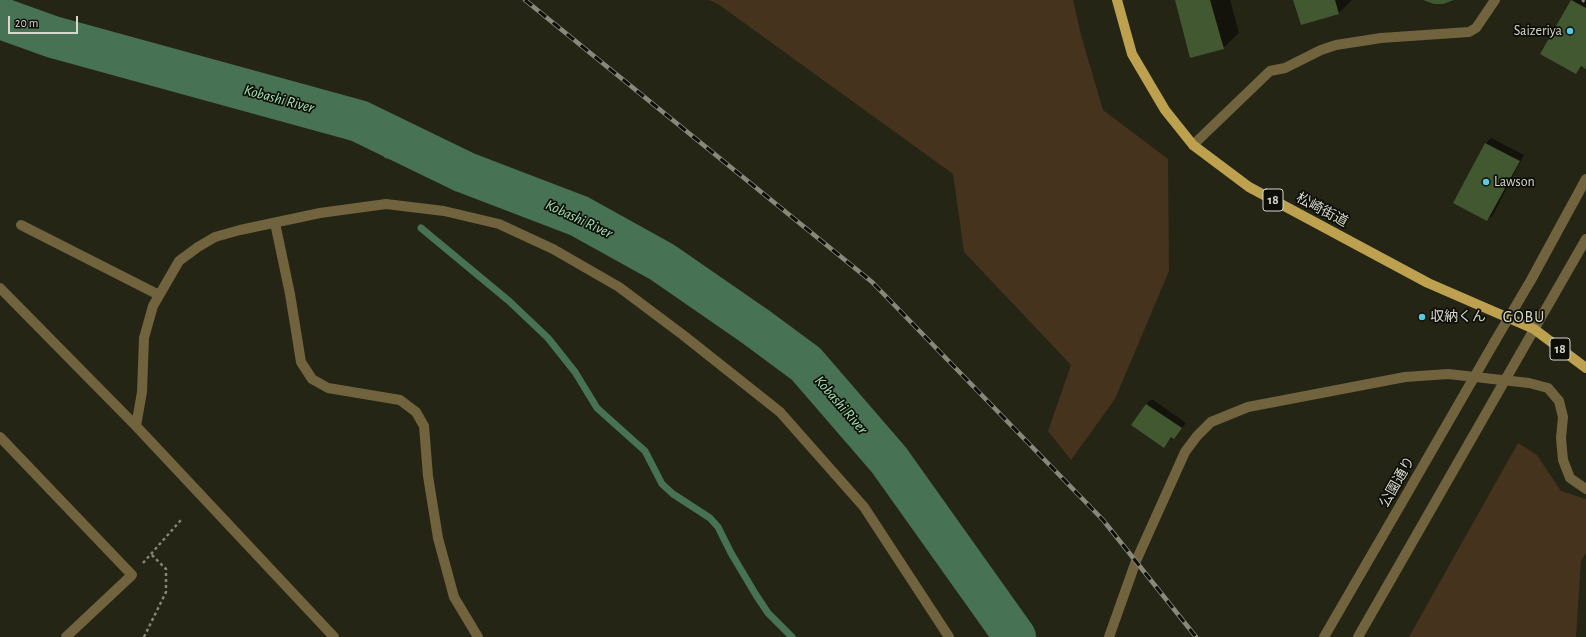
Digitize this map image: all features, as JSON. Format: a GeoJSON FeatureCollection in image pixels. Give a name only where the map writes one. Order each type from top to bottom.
{"type":"FeatureCollection","features":[{"type":"Feature","properties":{"kind":"main road","name":"松崎街道"},"geometry":{"type":"LineString","coordinates":[[1117,0],[1132,54],[1165,110],[1193,145],[1249,187],[1428,283],[1509,318]]}},
{"type":"Feature","properties":{"kind":"main road","name":"18"},"geometry":{"type":"LineString","coordinates":[[1509,318],[1534,329],[1586,368]]}},
{"type":"Feature","properties":{"kind":"street"},"geometry":{"type":"LineString","coordinates":[[1193,145],[1270,71],[1285,68],[1321,50],[1336,45],[1381,38],[1469,32],[1476,28],[1495,0]]}},
{"type":"Feature","properties":{"kind":"street"},"geometry":{"type":"LineString","coordinates":[[1509,318],[1586,179]]}},
{"type":"Feature","properties":{"kind":"street"},"geometry":{"type":"LineString","coordinates":[[136,426],[142,392],[144,338],[153,306],[179,261],[215,237],[320,213],[386,204],[444,211],[499,224],[553,249],[619,287],[683,334],[780,412],[864,507],[949,637]]}},
{"type":"Feature","properties":{"kind":"street"},"geometry":{"type":"LineString","coordinates":[[275,223],[290,294],[301,362],[312,379],[328,388],[400,400],[416,412],[424,426],[428,476],[438,538],[454,597],[478,637]]}},
{"type":"Feature","properties":{"kind":"street"},"geometry":{"type":"LineString","coordinates":[[20,225],[159,295]]}},
{"type":"Feature","properties":{"kind":"street"},"geometry":{"type":"LineString","coordinates":[[1358,637],[1586,238]]}},
{"type":"Feature","properties":{"kind":"street"},"geometry":{"type":"LineString","coordinates":[[0,288],[136,426],[334,637]]}},
{"type":"Feature","properties":{"kind":"street","name":"公園通り"},"geometry":{"type":"LineString","coordinates":[[1324,637],[1509,318]]}},
{"type":"Feature","properties":{"kind":"street"},"geometry":{"type":"LineString","coordinates":[[1109,637],[1136,561],[1185,452],[1197,436],[1211,422],[1248,407],[1404,377],[1448,374],[1529,383],[1548,388],[1559,401],[1562,417],[1561,438],[1563,460],[1570,478],[1586,489]]}},
{"type":"Feature","properties":{"kind":"street"},"geometry":{"type":"LineString","coordinates":[[0,437],[132,575],[66,637]]}},
{"type":"Feature","properties":{"kind":"path"},"geometry":{"type":"LineString","coordinates":[[1582,0],[1586,2]]}},
{"type":"Feature","properties":{"kind":"path"},"geometry":{"type":"LineString","coordinates":[[132,575],[181,520]]}},
{"type":"Feature","properties":{"kind":"path"},"geometry":{"type":"LineString","coordinates":[[144,637],[166,592],[166,569],[151,554]]}},
{"type":"Feature","properties":{"kind":"shaded area"},"geometry":{"type":"Polygon","coordinates":[[[709,0],[1073,0],[1081,35],[1103,110],[1168,159],[1169,271],[1115,399],[1071,460],[1048,431],[1071,365],[964,252],[953,174],[718,4],[709,0]]]}},
{"type":"Feature","properties":{"kind":"shaded area"},"geometry":{"type":"Polygon","coordinates":[[[1518,443],[1537,455],[1561,491],[1586,499],[1586,553],[1581,561],[1576,637],[1409,637],[1518,443]]]}},
{"type":"Feature","properties":{"kind":"building"},"geometry":{"type":"Polygon","coordinates":[[[1175,0],[1210,0],[1224,49],[1190,58],[1175,0]]]}},
{"type":"Feature","properties":{"kind":"building"},"geometry":{"type":"Polygon","coordinates":[[[1293,0],[1335,0],[1339,14],[1301,25],[1293,0]]]}},
{"type":"Feature","properties":{"kind":"building"},"geometry":{"type":"Polygon","coordinates":[[[1423,0],[1454,0],[1443,4],[1434,4],[1423,0]]]}},
{"type":"Feature","properties":{"kind":"building","name":"Saizeriya"},"geometry":{"type":"Polygon","coordinates":[[[1571,0],[1586,8],[1586,69],[1581,66],[1576,74],[1540,54],[1571,0]]]}},
{"type":"Feature","properties":{"kind":"building","name":"Lawson"},"geometry":{"type":"Polygon","coordinates":[[[1485,143],[1520,161],[1487,221],[1453,203],[1485,143]]]}},
{"type":"Feature","properties":{"kind":"building"},"geometry":{"type":"Polygon","coordinates":[[[1146,404],[1182,428],[1174,439],[1171,437],[1164,448],[1131,425],[1146,404]]]}},
{"type":"Feature","properties":{"kind":"waterway","name":"Kobashi River"},"geometry":{"type":"LineString","coordinates":[[0,18],[53,37],[359,121],[464,172],[579,216],[662,262],[756,327],[806,364],[889,460],[1015,637]]}},
{"type":"Feature","properties":{"kind":"waterway"},"geometry":{"type":"LineString","coordinates":[[387,155],[390,137]]}},
{"type":"Feature","properties":{"kind":"waterway"},"geometry":{"type":"LineString","coordinates":[[421,228],[509,301],[548,338],[575,372],[597,408],[645,451],[662,484],[673,494],[710,518],[718,527],[731,553],[768,613],[792,637]]}},
{"type":"Feature","properties":{"kind":"railway"},"geometry":{"type":"LineString","coordinates":[[525,0],[872,282],[1103,520],[1196,637]]}},
{"type":"Feature","properties":{"kind":"place","name":"Saizeriya"},"geometry":{"type":"Point","coordinates":[1570,31]}},
{"type":"Feature","properties":{"kind":"place","name":"Lawson"},"geometry":{"type":"Point","coordinates":[1486,182]}},
{"type":"Feature","properties":{"kind":"place","name":"収納くん"},"geometry":{"type":"Point","coordinates":[1422,317]}},
{"type":"Feature","properties":{"kind":"district","name":"GOBU"},"geometry":{"type":"Point","coordinates":[1524,317]}}]}
